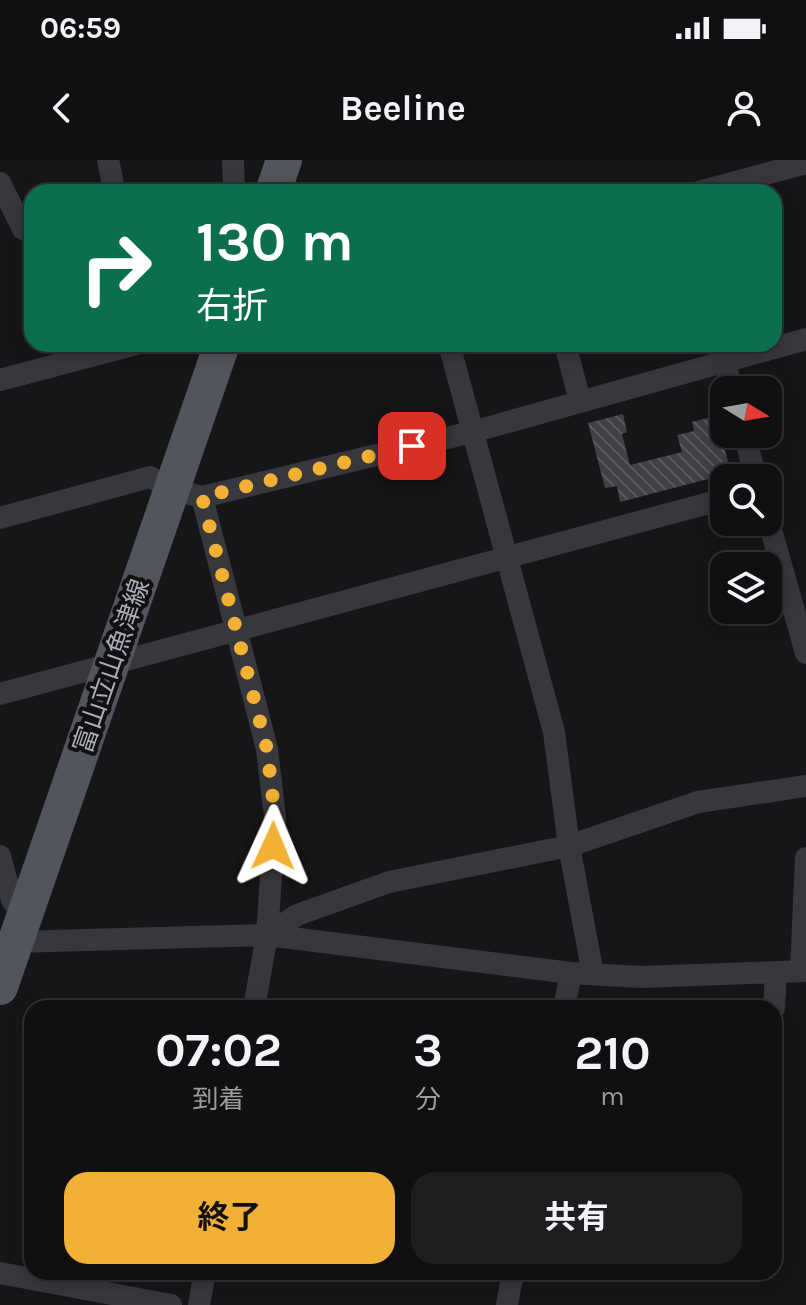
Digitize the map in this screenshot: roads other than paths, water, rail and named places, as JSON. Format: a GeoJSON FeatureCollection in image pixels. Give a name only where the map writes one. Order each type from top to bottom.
{"type":"FeatureCollection","features":[{"type":"Feature","properties":{"kind":"main road"},"geometry":{"type":"LineString","coordinates":[[276,184],[284,160]]}},
{"type":"Feature","properties":{"kind":"main road","name":"富山立山魚津線"},"geometry":{"type":"LineString","coordinates":[[0,987],[13,937],[113,662],[187,493],[220,352]]}},
{"type":"Feature","properties":{"kind":"street"},"geometry":{"type":"LineString","coordinates":[[108,160],[113,184]]}},
{"type":"Feature","properties":{"kind":"street"},"geometry":{"type":"LineString","coordinates":[[233,160],[234,184]]}},
{"type":"Feature","properties":{"kind":"street"},"geometry":{"type":"LineString","coordinates":[[724,184],[794,163]]}},
{"type":"Feature","properties":{"kind":"street"},"geometry":{"type":"LineString","coordinates":[[0,183],[24,229]]}},
{"type":"Feature","properties":{"kind":"street"},"geometry":{"type":"LineString","coordinates":[[782,343],[806,339]]}},
{"type":"Feature","properties":{"kind":"street"},"geometry":{"type":"LineString","coordinates":[[0,380],[106,352]]}},
{"type":"Feature","properties":{"kind":"street"},"geometry":{"type":"LineString","coordinates":[[451,352],[554,732],[582,973],[568,1000]]}},
{"type":"Feature","properties":{"kind":"street"},"geometry":{"type":"LineString","coordinates":[[567,352],[580,401]]}},
{"type":"Feature","properties":{"kind":"street"},"geometry":{"type":"LineString","coordinates":[[0,518],[150,477],[187,493],[472,432],[580,401],[722,352],[728,376]]}},
{"type":"Feature","properties":{"kind":"street"},"geometry":{"type":"LineString","coordinates":[[187,493],[235,633],[267,749],[275,817],[267,935],[255,1000]]}},
{"type":"Feature","properties":{"kind":"street"},"geometry":{"type":"LineString","coordinates":[[0,694],[710,503]]}},
{"type":"Feature","properties":{"kind":"street"},"geometry":{"type":"LineString","coordinates":[[773,536],[806,653]]}},
{"type":"Feature","properties":{"kind":"street"},"geometry":{"type":"LineString","coordinates":[[267,935],[297,915],[389,882],[569,846],[698,802],[806,786]]}},
{"type":"Feature","properties":{"kind":"street"},"geometry":{"type":"LineString","coordinates":[[0,856],[12,900],[13,937],[267,935],[582,973],[707,977],[803,971],[806,858]]}},
{"type":"Feature","properties":{"kind":"street"},"geometry":{"type":"LineString","coordinates":[[774,1000],[776,972]]}},
{"type":"Feature","properties":{"kind":"street"},"geometry":{"type":"LineString","coordinates":[[0,1273],[24,1277]]}},
{"type":"Feature","properties":{"kind":"street"},"geometry":{"type":"LineString","coordinates":[[37,1280],[171,1305]]}},
{"type":"Feature","properties":{"kind":"street"},"geometry":{"type":"LineString","coordinates":[[199,1305],[204,1280]]}},
{"type":"Feature","properties":{"kind":"street"},"geometry":{"type":"LineString","coordinates":[[507,1305],[512,1280]]}}]}
